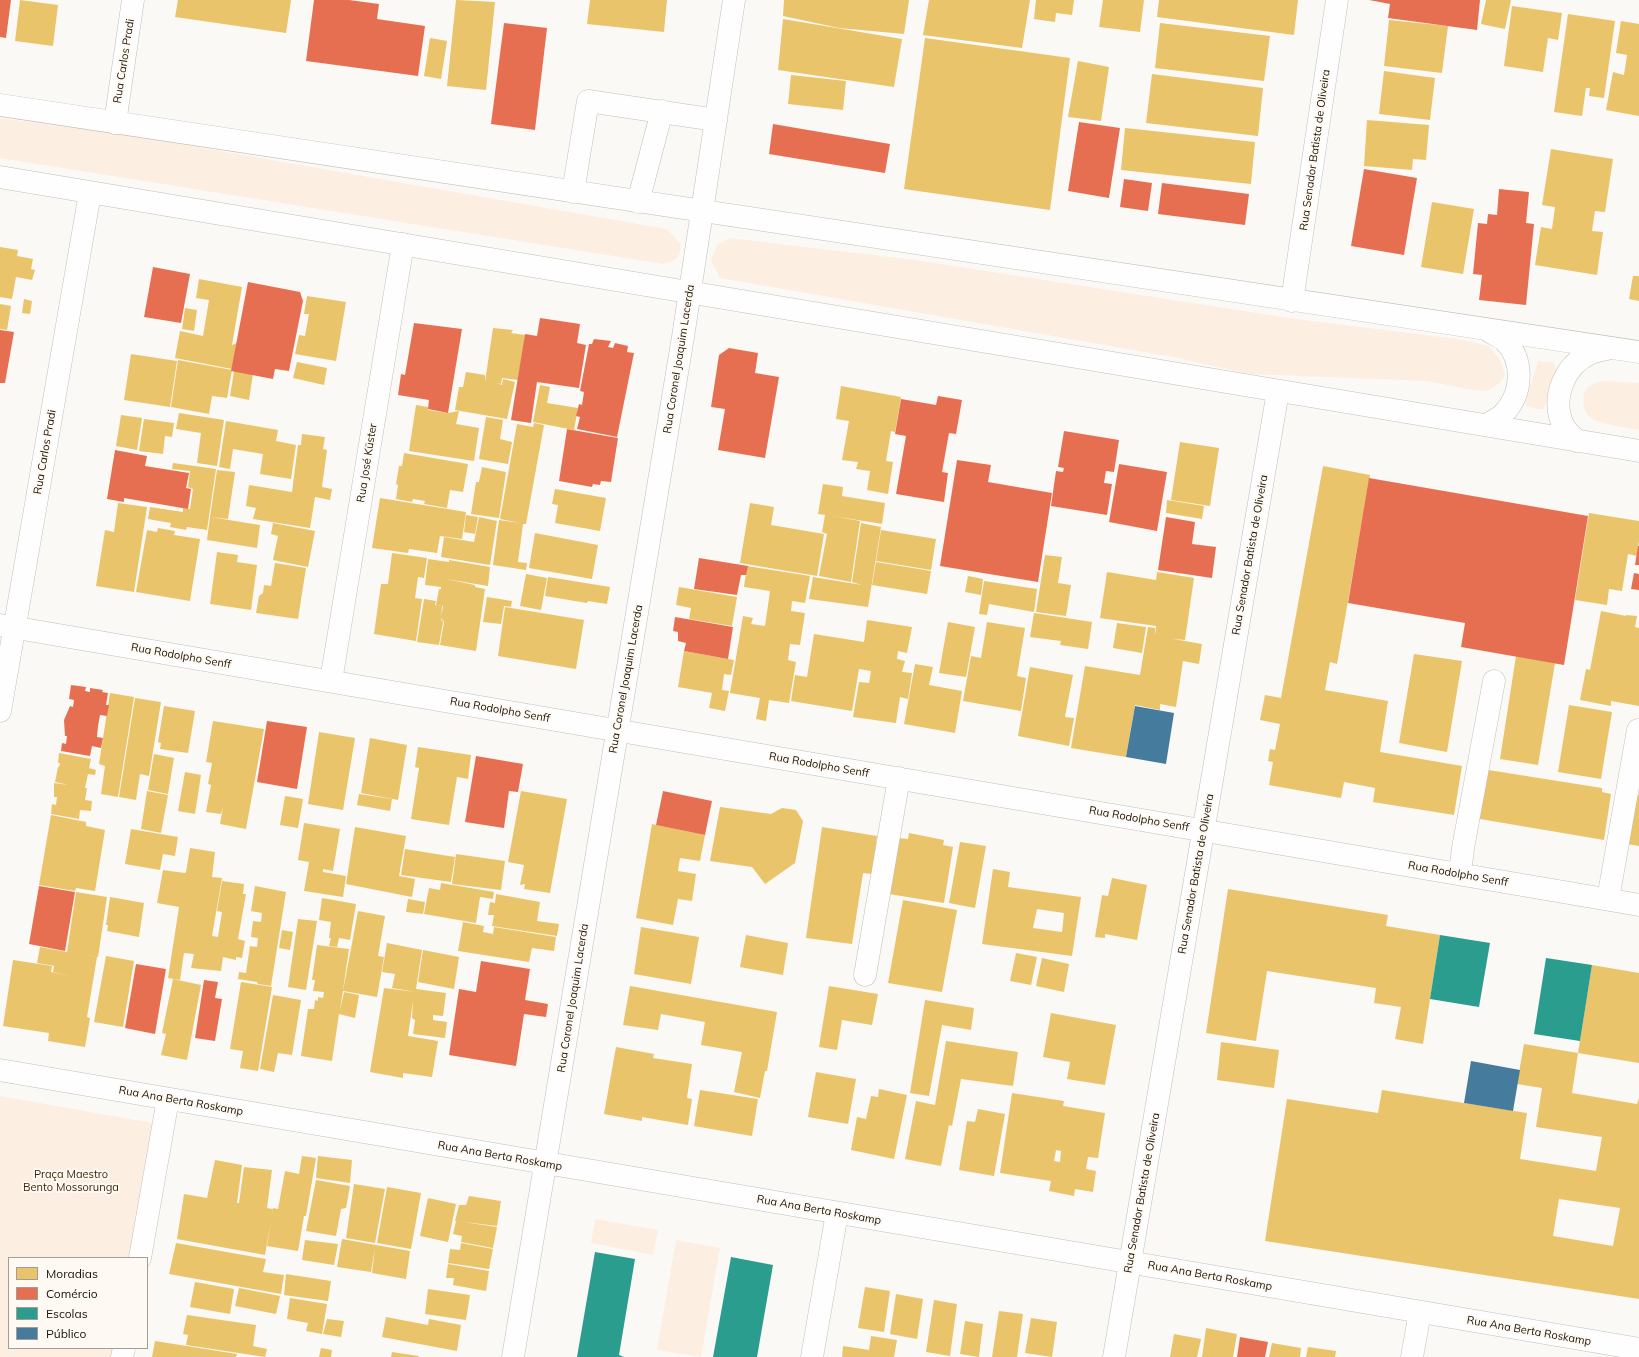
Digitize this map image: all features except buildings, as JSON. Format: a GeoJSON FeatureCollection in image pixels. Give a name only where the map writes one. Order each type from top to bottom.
{"type":"FeatureCollection","features":[{"type":"Feature","properties":{"kind":"street","name":"Rua Carlos Pradi"},"geometry":{"type":"LineString","coordinates":[[115,123],[133,0]]}},
{"type":"Feature","properties":{"kind":"street","name":"Rua Coronel Joaquim Lacerda"},"geometry":{"type":"LineString","coordinates":[[513,1357],[690,293],[734,0]]}},
{"type":"Feature","properties":{"kind":"street","name":"Rua Senador Batista de Oliveira"},"geometry":{"type":"LineString","coordinates":[[1292,301],[1337,0]]}},
{"type":"Feature","properties":{"kind":"street"},"geometry":{"type":"LineString","coordinates":[[573,192],[588,101],[716,120]]}},
{"type":"Feature","properties":{"kind":"street"},"geometry":{"type":"LineString","coordinates":[[0,106],[1610,349],[1639,352]]}},
{"type":"Feature","properties":{"kind":"street"},"geometry":{"type":"LineString","coordinates":[[638,202],[662,112]]}},
{"type":"Feature","properties":{"kind":"street"},"geometry":{"type":"LineString","coordinates":[[0,177],[1639,451]]}},
{"type":"Feature","properties":{"kind":"street","name":"Rua Carlos Pradi"},"geometry":{"type":"LineString","coordinates":[[0,711],[7,626],[90,192]]}},
{"type":"Feature","properties":{"kind":"street","name":"Rua José Küster"},"geometry":{"type":"LineString","coordinates":[[331,681],[402,244]]}},
{"type":"Feature","properties":{"kind":"street"},"geometry":{"type":"LineString","coordinates":[[1487,330],[1504,340],[1516,357],[1520,377],[1516,397],[1504,414],[1487,425]]}},
{"type":"Feature","properties":{"kind":"street"},"geometry":{"type":"LineString","coordinates":[[1576,441],[1564,428],[1559,410],[1559,392],[1566,376],[1577,362],[1592,352],[1610,349]]}},
{"type":"Feature","properties":{"kind":"street","name":"Rua Senador Batista de Oliveira"},"geometry":{"type":"LineString","coordinates":[[1114,1357],[1278,391]]}},
{"type":"Feature","properties":{"kind":"street","name":"Rua Rodolpho Senff"},"geometry":{"type":"LineString","coordinates":[[7,626],[1639,905]]}},
{"type":"Feature","properties":{"kind":"street"},"geometry":{"type":"LineString","coordinates":[[1460,874],[1463,848],[1494,680]]}},
{"type":"Feature","properties":{"kind":"street"},"geometry":{"type":"LineString","coordinates":[[1608,899],[1638,730]]}},
{"type":"Feature","properties":{"kind":"street"},"geometry":{"type":"LineString","coordinates":[[866,975],[899,778]]}},
{"type":"Feature","properties":{"kind":"street","name":"Rua Ana Berta Roskamp"},"geometry":{"type":"LineString","coordinates":[[0,1070],[1639,1349]]}},
{"type":"Feature","properties":{"kind":"street"},"geometry":{"type":"LineString","coordinates":[[140,1257],[168,1099]]}},
{"type":"Feature","properties":{"kind":"street"},"geometry":{"type":"LineString","coordinates":[[812,1357],[837,1213]]}},
{"type":"Feature","properties":{"kind":"street"},"geometry":{"type":"LineString","coordinates":[[1412,1357],[1420,1312]]}},
{"type":"Feature","properties":{"kind":"green space"},"geometry":{"type":"Polygon","coordinates":[[[0,118],[134,136],[667,229],[681,244],[681,249],[677,258],[663,264],[0,158],[0,118]]]}},
{"type":"Feature","properties":{"kind":"green space"},"geometry":{"type":"Polygon","coordinates":[[[730,238],[915,260],[1296,319],[1458,339],[1489,346],[1500,359],[1505,375],[1500,383],[1487,391],[1473,390],[1426,381],[1249,374],[1173,357],[720,278],[711,260],[717,245],[730,238]]]}},
{"type":"Feature","properties":{"kind":"green space"},"geometry":{"type":"Polygon","coordinates":[[[1538,361],[1553,362],[1558,372],[1543,410],[1526,406],[1526,399],[1538,361]]]}},
{"type":"Feature","properties":{"kind":"green space"},"geometry":{"type":"Polygon","coordinates":[[[1602,381],[1639,383],[1639,430],[1614,426],[1595,420],[1585,411],[1583,398],[1586,389],[1590,385],[1602,381]]]}},
{"type":"Feature","properties":{"kind":"green space","name":"Praça Maestro Bento Mossorunga"},"geometry":{"type":"Polygon","coordinates":[[[0,1096],[153,1123],[129,1257],[8,1257],[8,1349],[113,1349],[111,1357],[0,1357],[0,1096]]]}},
{"type":"Feature","properties":{"kind":"green space"},"geometry":{"type":"Polygon","coordinates":[[[595,1219],[658,1230],[653,1255],[591,1243],[595,1219]]]}},
{"type":"Feature","properties":{"kind":"green space"},"geometry":{"type":"Polygon","coordinates":[[[676,1240],[720,1248],[701,1357],[657,1350],[676,1240]]]}}]}
